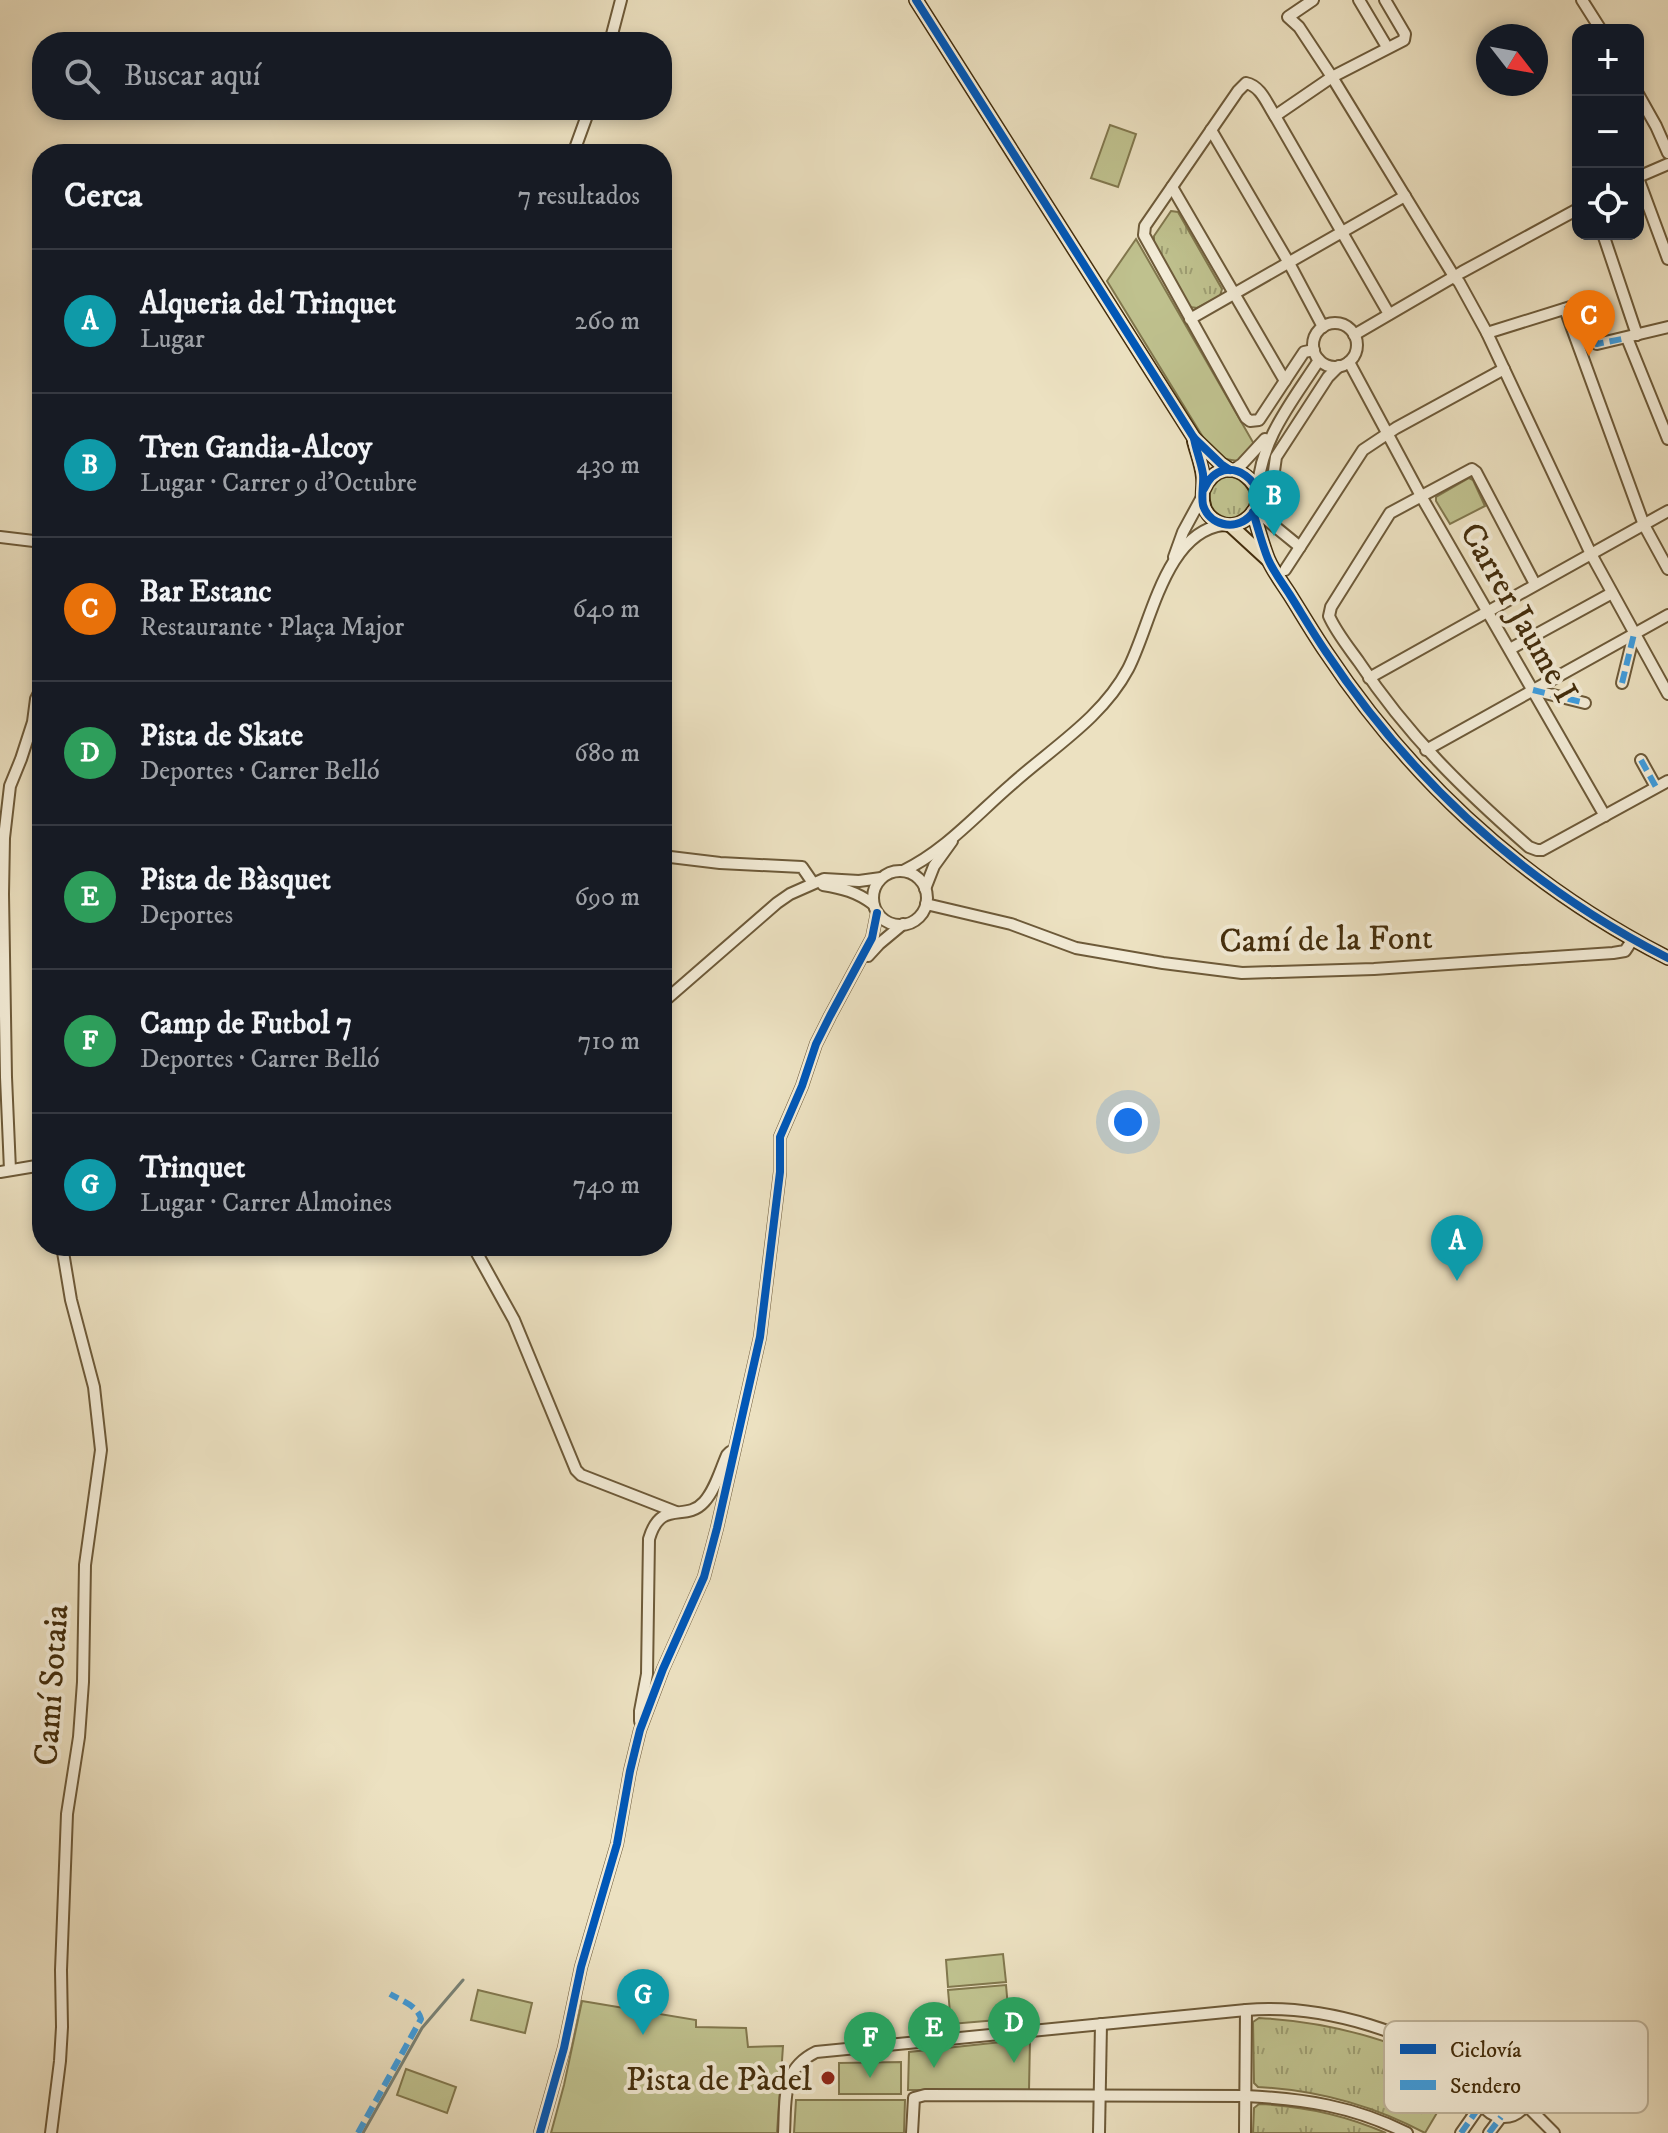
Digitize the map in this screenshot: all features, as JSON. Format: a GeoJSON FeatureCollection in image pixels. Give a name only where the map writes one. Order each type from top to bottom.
{"type":"FeatureCollection","features":[{"type":"Feature","properties":{"kind":"main road"},"geometry":{"type":"LineString","coordinates":[[916,0],[1194,438],[1221,464],[1251,480],[1257,493],[1253,512],[1239,523],[1228,525]]}},
{"type":"Feature","properties":{"kind":"main road"},"geometry":{"type":"LineString","coordinates":[[1194,438],[1203,474],[1203,505],[1212,519],[1228,525],[1269,562]]}},
{"type":"Feature","properties":{"kind":"main road"},"geometry":{"type":"LineString","coordinates":[[1203,493],[1214,475],[1232,470]]}},
{"type":"Feature","properties":{"kind":"main road"},"geometry":{"type":"LineString","coordinates":[[1253,512],[1269,562],[1345,680],[1429,782],[1476,829],[1524,868],[1578,907],[1668,958]]}},
{"type":"Feature","properties":{"kind":"street"},"geometry":{"type":"LineString","coordinates":[[613,32],[621,0]]}},
{"type":"Feature","properties":{"kind":"street"},"geometry":{"type":"LineString","coordinates":[[1313,0],[1288,17],[1299,27],[1332,77],[1459,282],[1487,333],[1591,554],[1668,694]]}},
{"type":"Feature","properties":{"kind":"street"},"geometry":{"type":"LineString","coordinates":[[1359,0],[1387,47]]}},
{"type":"Feature","properties":{"kind":"street"},"geometry":{"type":"LineString","coordinates":[[1275,116],[1332,77],[1404,40],[1405,34],[1385,0]]}},
{"type":"Feature","properties":{"kind":"street"},"geometry":{"type":"LineString","coordinates":[[1582,0],[1597,24]]}},
{"type":"Feature","properties":{"kind":"street"},"geometry":{"type":"LineString","coordinates":[[1344,364],[1328,366],[1316,355],[1304,352],[1259,420],[1250,421],[1146,241],[1143,230],[1242,85],[1249,83],[1259,90],[1389,314]]}},
{"type":"Feature","properties":{"kind":"street"},"geometry":{"type":"LineString","coordinates":[[1639,96],[1668,153]]}},
{"type":"Feature","properties":{"kind":"street"},"geometry":{"type":"LineString","coordinates":[[577,144],[585,120]]}},
{"type":"Feature","properties":{"kind":"street"},"geometry":{"type":"LineString","coordinates":[[1211,130],[1323,327]]}},
{"type":"Feature","properties":{"kind":"street"},"geometry":{"type":"LineString","coordinates":[[1644,175],[1668,164]]}},
{"type":"Feature","properties":{"kind":"street"},"geometry":{"type":"LineString","coordinates":[[1172,187],[1285,381]]}},
{"type":"Feature","properties":{"kind":"street"},"geometry":{"type":"LineString","coordinates":[[1644,194],[1668,259]]}},
{"type":"Feature","properties":{"kind":"street"},"geometry":{"type":"LineString","coordinates":[[1190,319],[1405,196]]}},
{"type":"Feature","properties":{"kind":"street"},"geometry":{"type":"LineString","coordinates":[[1354,335],[1572,212]]}},
{"type":"Feature","properties":{"kind":"street"},"geometry":{"type":"LineString","coordinates":[[1605,240],[1632,336],[1668,439]]}},
{"type":"Feature","properties":{"kind":"street"},"geometry":{"type":"LineString","coordinates":[[1487,333],[1580,304],[1597,344],[1668,327]]}},
{"type":"Feature","properties":{"kind":"street"},"geometry":{"type":"LineString","coordinates":[[1565,309],[1644,525],[1668,569]]}},
{"type":"Feature","properties":{"kind":"street"},"geometry":{"type":"LineString","coordinates":[[1257,493],[1262,460],[1272,432],[1316,355],[1314,339],[1323,327],[1335,323],[1346,326],[1354,335],[1355,352],[1328,377],[1275,462],[1267,520],[1298,546]]}},
{"type":"Feature","properties":{"kind":"street","name":"Carrer Jaume I"},"geometry":{"type":"LineString","coordinates":[[1344,364],[1605,816]]}},
{"type":"Feature","properties":{"kind":"street"},"geometry":{"type":"LineString","coordinates":[[1285,570],[1361,452],[1387,434],[1504,369]]}},
{"type":"Feature","properties":{"kind":"street"},"geometry":{"type":"LineString","coordinates":[[1232,470],[1251,456],[1272,432]]}},
{"type":"Feature","properties":{"kind":"street"},"geometry":{"type":"LineString","coordinates":[[1535,584],[1472,469],[1390,513],[1331,607],[1330,619],[1369,678],[1426,750],[1529,847],[1542,850],[1668,781]]}},
{"type":"Feature","properties":{"kind":"street"},"geometry":{"type":"LineString","coordinates":[[672,994],[777,903],[813,883],[824,879],[859,881],[881,878],[890,872],[903,871],[916,865],[1082,724],[1114,691],[1132,660],[1173,563],[1177,544],[1203,493]]}},
{"type":"Feature","properties":{"kind":"street"},"geometry":{"type":"LineString","coordinates":[[1369,678],[1668,511]]}},
{"type":"Feature","properties":{"kind":"street"},"geometry":{"type":"LineString","coordinates":[[1173,563],[1199,534],[1213,526],[1228,525]]}},
{"type":"Feature","properties":{"kind":"street"},"geometry":{"type":"LineString","coordinates":[[0,537],[32,541]]}},
{"type":"Feature","properties":{"kind":"street"},"geometry":{"type":"LineString","coordinates":[[1510,649],[1612,593]]}},
{"type":"Feature","properties":{"kind":"street"},"geometry":{"type":"LineString","coordinates":[[1426,750],[1668,615]]}},
{"type":"Feature","properties":{"kind":"street"},"geometry":{"type":"LineString","coordinates":[[1622,683],[1634,634]]}},
{"type":"Feature","properties":{"kind":"street"},"geometry":{"type":"LineString","coordinates":[[1533,690],[1585,703]]}},
{"type":"Feature","properties":{"kind":"street"},"geometry":{"type":"LineString","coordinates":[[32,725],[10,786],[4,838],[3,894],[5,1171],[32,1167]]}},
{"type":"Feature","properties":{"kind":"street"},"geometry":{"type":"LineString","coordinates":[[1641,760],[1656,787]]}},
{"type":"Feature","properties":{"kind":"street"},"geometry":{"type":"LineString","coordinates":[[856,970],[879,944],[922,913],[926,904],[925,889],[934,866],[958,832]]}},
{"type":"Feature","properties":{"kind":"street"},"geometry":{"type":"LineString","coordinates":[[672,857],[802,867],[813,883],[861,895],[890,923],[903,924]]}},
{"type":"Feature","properties":{"kind":"street"},"geometry":{"type":"LineString","coordinates":[[903,871],[916,876],[925,889]]}},
{"type":"Feature","properties":{"kind":"street"},"geometry":{"type":"LineString","coordinates":[[540,2133],[564,2048],[581,1967],[617,1844],[640,1730],[704,1577],[760,1337],[779,1182],[780,1137],[816,1044],[872,938],[873,892],[881,878]]}},
{"type":"Feature","properties":{"kind":"street","name":"Camí de la Font"},"geometry":{"type":"LineString","coordinates":[[926,904],[1011,924],[1076,948],[1242,973],[1541,959],[1625,951],[1633,939]]}},
{"type":"Feature","properties":{"kind":"street","name":"Camí Sotaia"},"geometry":{"type":"LineString","coordinates":[[51,2133],[62,2027],[67,1814],[79,1737],[83,1682],[85,1565],[101,1450],[94,1387],[71,1300],[64,1256]]}},
{"type":"Feature","properties":{"kind":"street"},"geometry":{"type":"LineString","coordinates":[[479,1256],[514,1320],[576,1470],[581,1475],[676,1512]]}},
{"type":"Feature","properties":{"kind":"street"},"geometry":{"type":"LineString","coordinates":[[640,1730],[647,1674],[649,1539],[652,1529],[659,1519],[676,1512],[694,1510],[703,1503],[727,1455],[734,1448]]}},
{"type":"Feature","properties":{"kind":"street"},"geometry":{"type":"LineString","coordinates":[[646,1501],[652,1529]]}},
{"type":"Feature","properties":{"kind":"street"},"geometry":{"type":"LineString","coordinates":[[784,2133],[788,2082],[793,2069],[799,2062],[823,2050],[1246,2010],[1282,2009],[1357,2021],[1384,2030]]}},
{"type":"Feature","properties":{"kind":"street"},"geometry":{"type":"LineString","coordinates":[[1245,2133],[1246,2010]]}},
{"type":"Feature","properties":{"kind":"street"},"geometry":{"type":"LineString","coordinates":[[1099,2133],[1101,2024]]}},
{"type":"Feature","properties":{"kind":"street"},"geometry":{"type":"LineString","coordinates":[[912,2133],[914,2098],[925,2095],[1292,2098],[1372,2118],[1407,2133]]}},
{"type":"Feature","properties":{"kind":"street"},"geometry":{"type":"LineString","coordinates":[[1461,2133],[1475,2113]]}},
{"type":"Feature","properties":{"kind":"street"},"geometry":{"type":"LineString","coordinates":[[1490,2113],[1501,2117],[1517,2113]]}},
{"type":"Feature","properties":{"kind":"street"},"geometry":{"type":"LineString","coordinates":[[1534,2113],[1554,2133]]}},
{"type":"Feature","properties":{"kind":"street"},"geometry":{"type":"LineString","coordinates":[[1489,2133],[1501,2117]]}},
{"type":"Feature","properties":{"kind":"green space"},"geometry":{"type":"Polygon","coordinates":[[[1110,125],[1136,134],[1118,187],[1091,178],[1110,125]]]}},
{"type":"Feature","properties":{"kind":"green space"},"geometry":{"type":"Polygon","coordinates":[[[1171,211],[1178,212],[1222,289],[1220,296],[1197,308],[1190,307],[1154,243],[1154,236],[1171,211]]]}},
{"type":"Feature","properties":{"kind":"green space"},"geometry":{"type":"Polygon","coordinates":[[[1136,239],[1254,444],[1238,461],[1225,459],[1206,442],[1107,281],[1136,239]]]}},
{"type":"Feature","properties":{"kind":"green space"},"geometry":{"type":"Polygon","coordinates":[[[1230,475],[1245,482],[1252,497],[1245,512],[1230,519],[1215,512],[1208,497],[1215,482],[1230,475]]]}},
{"type":"Feature","properties":{"kind":"green space"},"geometry":{"type":"Polygon","coordinates":[[[1469,478],[1473,480],[1485,506],[1450,524],[1436,497],[1469,478]]]}},
{"type":"Feature","properties":{"kind":"green space"},"geometry":{"type":"Polygon","coordinates":[[[1003,1954],[1006,1982],[948,1987],[946,1960],[1003,1954]]]}},
{"type":"Feature","properties":{"kind":"green space"},"geometry":{"type":"Polygon","coordinates":[[[1006,1985],[1009,2019],[951,2024],[948,1990],[1006,1985]]]}},
{"type":"Feature","properties":{"kind":"green space"},"geometry":{"type":"Polygon","coordinates":[[[478,1990],[532,2003],[525,2033],[471,2020],[478,1990]]]}},
{"type":"Feature","properties":{"kind":"green space"},"geometry":{"type":"Polygon","coordinates":[[[582,2001],[696,2020],[696,2027],[746,2028],[748,2047],[783,2046],[777,2133],[551,2133],[582,2001]]]}},
{"type":"Feature","properties":{"kind":"green space"},"geometry":{"type":"Polygon","coordinates":[[[1259,2018],[1315,2024],[1384,2042],[1384,2113],[1437,2113],[1425,2133],[1385,2114],[1323,2095],[1258,2087],[1254,2083],[1253,2022],[1259,2018]]]}},
{"type":"Feature","properties":{"kind":"green space"},"geometry":{"type":"Polygon","coordinates":[[[1030,2039],[1029,2090],[908,2090],[909,2052],[1030,2039]]]}},
{"type":"Feature","properties":{"kind":"green space"},"geometry":{"type":"Polygon","coordinates":[[[901,2062],[901,2094],[839,2094],[839,2063],[901,2062]]]}},
{"type":"Feature","properties":{"kind":"green space"},"geometry":{"type":"Polygon","coordinates":[[[406,2069],[456,2087],[447,2113],[397,2095],[406,2069]]]}},
{"type":"Feature","properties":{"kind":"green space"},"geometry":{"type":"Polygon","coordinates":[[[796,2100],[905,2100],[904,2133],[794,2133],[796,2100]]]}},
{"type":"Feature","properties":{"kind":"green space"},"geometry":{"type":"Polygon","coordinates":[[[1259,2104],[1324,2112],[1386,2133],[1253,2133],[1254,2108],[1259,2104]]]}},
{"type":"Feature","properties":{"kind":"waterway"},"geometry":{"type":"LineString","coordinates":[[363,2133],[422,2028],[463,1980]]}},
{"type":"Feature","properties":{"kind":"marked path"},"geometry":{"type":"LineString","coordinates":[[1565,309],[1580,304],[1597,344],[1627,338]]}},
{"type":"Feature","properties":{"kind":"marked path"},"geometry":{"type":"LineString","coordinates":[[1622,683],[1634,634]]}},
{"type":"Feature","properties":{"kind":"marked path"},"geometry":{"type":"LineString","coordinates":[[1533,690],[1585,703]]}},
{"type":"Feature","properties":{"kind":"marked path"},"geometry":{"type":"LineString","coordinates":[[1641,760],[1656,787]]}},
{"type":"Feature","properties":{"kind":"marked path"},"geometry":{"type":"LineString","coordinates":[[358,2133],[421,2019],[413,2007],[390,1994]]}},
{"type":"Feature","properties":{"kind":"marked path"},"geometry":{"type":"LineString","coordinates":[[1461,2133],[1475,2113]]}},
{"type":"Feature","properties":{"kind":"marked path"},"geometry":{"type":"LineString","coordinates":[[1489,2133],[1501,2117]]}},
{"type":"Feature","properties":{"kind":"cycle path"},"geometry":{"type":"LineString","coordinates":[[916,0],[1194,438],[1230,470]]}},
{"type":"Feature","properties":{"kind":"cycle path"},"geometry":{"type":"LineString","coordinates":[[1194,438],[1203,474],[1202,497],[1206,512],[1216,521],[1229,525],[1249,517],[1257,506],[1258,494],[1254,484],[1235,471],[1224,470],[1213,476],[1204,489]]}},
{"type":"Feature","properties":{"kind":"cycle path"},"geometry":{"type":"LineString","coordinates":[[1253,512],[1270,564],[1321,645],[1360,700],[1436,788],[1477,828],[1567,898],[1616,930],[1668,958]]}},
{"type":"Feature","properties":{"kind":"cycle path"},"geometry":{"type":"LineString","coordinates":[[540,2133],[564,2048],[581,1967],[617,1844],[640,1730],[704,1577],[717,1528],[760,1337],[780,1172],[780,1137],[816,1044],[872,938],[877,913]]}},
{"type":"Feature","properties":{"kind":"place","name":"Bar Estanc"},"geometry":{"type":"Point","coordinates":[1589,356]}},
{"type":"Feature","properties":{"kind":"place","name":"Tren Gandia-Alcoy"},"geometry":{"type":"Point","coordinates":[1274,536]}},
{"type":"Feature","properties":{"kind":"place","name":"Alqueria del Trinquet"},"geometry":{"type":"Point","coordinates":[1457,1281]}},
{"type":"Feature","properties":{"kind":"place","name":"Trinquet"},"geometry":{"type":"Point","coordinates":[643,2035]}},
{"type":"Feature","properties":{"kind":"place","name":"Pista de Skate"},"geometry":{"type":"Point","coordinates":[1014,2063]}},
{"type":"Feature","properties":{"kind":"place","name":"Pista de Bàsquet"},"geometry":{"type":"Point","coordinates":[934,2068]}},
{"type":"Feature","properties":{"kind":"place","name":"Pista de Pàdel"},"geometry":{"type":"Point","coordinates":[828,2078]}},
{"type":"Feature","properties":{"kind":"place","name":"Camp de Futbol 7"},"geometry":{"type":"Point","coordinates":[870,2078]}}]}
